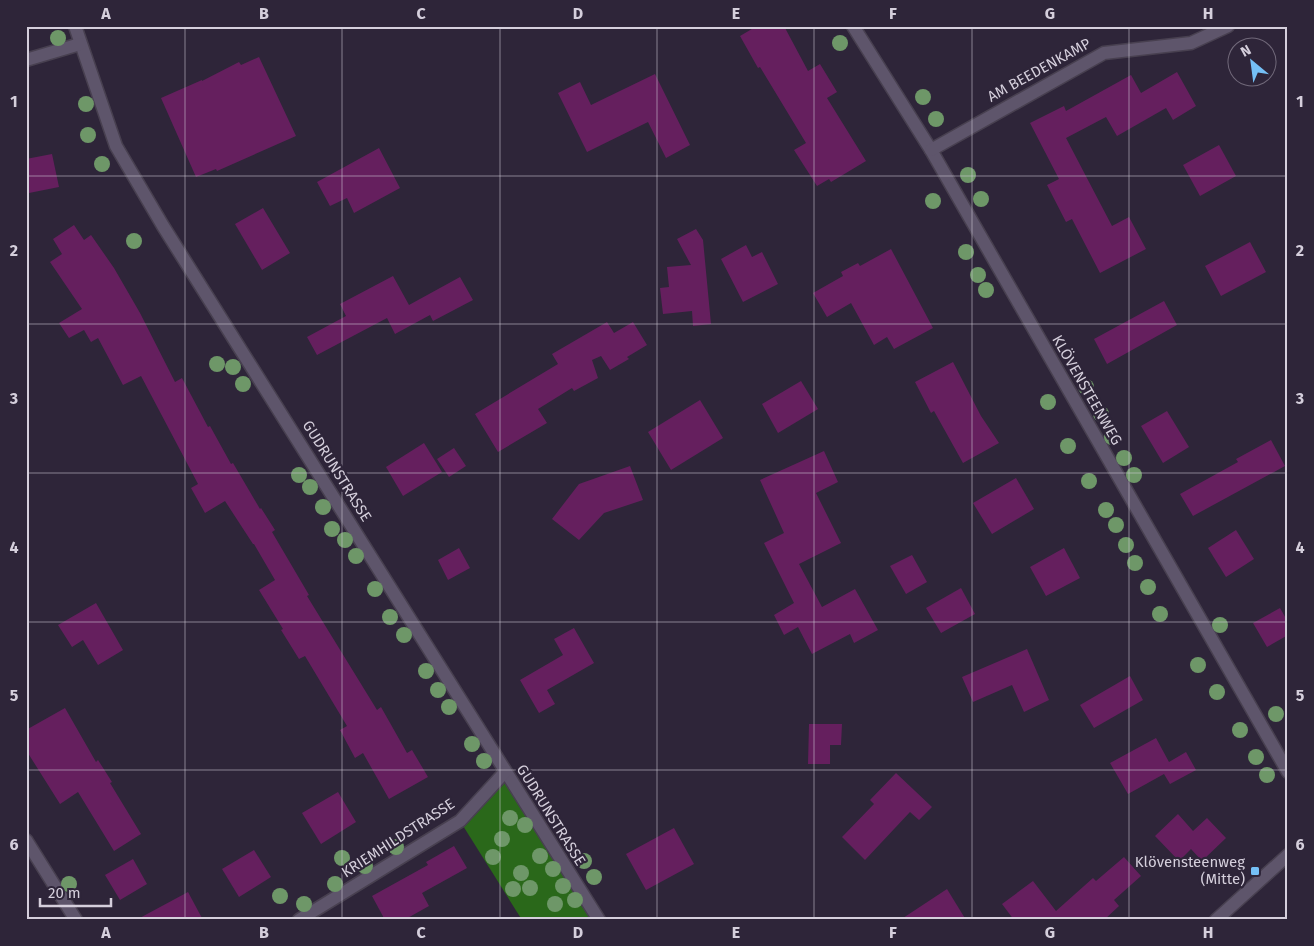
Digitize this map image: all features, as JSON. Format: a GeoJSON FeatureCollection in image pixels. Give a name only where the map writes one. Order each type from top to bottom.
{"type":"FeatureCollection","features":[{"type":"Feature","properties":{"kind":"street","name":"GUDRUNSTRASSE"},"geometry":{"type":"LineString","coordinates":[[75,26],[116,146],[163,226],[321,475],[598,920]]}},
{"type":"Feature","properties":{"kind":"street","name":"KLÖVENSTEENWEG"},"geometry":{"type":"LineString","coordinates":[[853,26],[931,150],[1288,772]]}},
{"type":"Feature","properties":{"kind":"street","name":"AM BEEDENKAMP"},"geometry":{"type":"LineString","coordinates":[[931,150],[1104,53],[1191,43],[1228,26]]}},
{"type":"Feature","properties":{"kind":"street"},"geometry":{"type":"LineString","coordinates":[[26,60],[80,44]]}},
{"type":"Feature","properties":{"kind":"street","name":"KRIEMHILDSTRASSE"},"geometry":{"type":"LineString","coordinates":[[299,920],[460,821],[505,772]]}},
{"type":"Feature","properties":{"kind":"street"},"geometry":{"type":"LineString","coordinates":[[26,840],[76,920]]}},
{"type":"Feature","properties":{"kind":"street"},"geometry":{"type":"LineString","coordinates":[[1216,920],[1288,855]]}},
{"type":"Feature","properties":{"kind":"green space"},"geometry":{"type":"Polygon","coordinates":[[[505,772],[599,920],[522,920],[460,821],[505,772]]]}},
{"type":"Feature","properties":{"kind":"building"},"geometry":{"type":"Polygon","coordinates":[[[757,26],[784,26],[808,71],[820,64],[837,92],[827,98],[866,161],[831,182],[829,179],[817,186],[794,150],[806,143],[740,36],[757,26]]]}},
{"type":"Feature","properties":{"kind":"building"},"geometry":{"type":"Polygon","coordinates":[[[259,57],[296,136],[217,171],[216,169],[196,177],[161,98],[202,81],[239,62],[241,65],[259,57]]]}},
{"type":"Feature","properties":{"kind":"building"},"geometry":{"type":"Polygon","coordinates":[[[1177,72],[1196,106],[1173,120],[1166,108],[1117,136],[1106,117],[1066,138],[1112,226],[1129,217],[1146,249],[1100,273],[1072,219],[1066,222],[1047,185],[1059,179],[1030,123],[1064,106],[1066,111],[1131,75],[1141,93],[1177,72]]]}},
{"type":"Feature","properties":{"kind":"building"},"geometry":{"type":"Polygon","coordinates":[[[655,74],[690,145],[666,158],[648,122],[587,152],[558,93],[580,82],[591,105],[655,74]]]}},
{"type":"Feature","properties":{"kind":"building"},"geometry":{"type":"Polygon","coordinates":[[[1219,145],[1236,176],[1200,196],[1183,165],[1219,145]]]}},
{"type":"Feature","properties":{"kind":"building"},"geometry":{"type":"Polygon","coordinates":[[[379,148],[400,188],[354,213],[347,198],[330,206],[317,182],[379,148]]]}},
{"type":"Feature","properties":{"kind":"building"},"geometry":{"type":"Polygon","coordinates":[[[52,154],[59,187],[29,193],[26,179],[26,159],[52,154]]]}},
{"type":"Feature","properties":{"kind":"building"},"geometry":{"type":"Polygon","coordinates":[[[263,208],[290,253],[262,270],[235,224],[263,208]]]}},
{"type":"Feature","properties":{"kind":"building"},"geometry":{"type":"Polygon","coordinates":[[[74,225],[84,240],[91,235],[114,268],[140,313],[175,382],[182,378],[208,427],[210,426],[231,464],[233,463],[260,509],[275,530],[272,532],[309,595],[307,596],[377,710],[381,707],[407,753],[412,750],[428,777],[389,799],[363,753],[355,758],[340,730],[347,726],[305,656],[299,659],[259,590],[275,580],[254,544],[225,501],[205,513],[191,488],[198,484],[141,376],[123,385],[98,338],[91,342],[84,330],[69,338],[59,323],[82,309],[50,262],[62,254],[53,239],[74,225]]]}},
{"type":"Feature","properties":{"kind":"building"},"geometry":{"type":"Polygon","coordinates":[[[696,229],[703,240],[711,324],[693,326],[692,311],[663,314],[660,288],[669,287],[667,267],[691,265],[677,239],[696,229]]]}},
{"type":"Feature","properties":{"kind":"building"},"geometry":{"type":"Polygon","coordinates":[[[1250,242],[1266,272],[1221,296],[1205,266],[1250,242]]]}},
{"type":"Feature","properties":{"kind":"building"},"geometry":{"type":"Polygon","coordinates":[[[746,245],[752,257],[762,252],[778,284],[743,302],[721,259],[746,245]]]}},
{"type":"Feature","properties":{"kind":"building"},"geometry":{"type":"Polygon","coordinates":[[[891,249],[933,328],[894,349],[887,337],[874,345],[851,303],[827,317],[813,293],[843,276],[841,272],[858,263],[860,266],[891,249]]]}},
{"type":"Feature","properties":{"kind":"building"},"geometry":{"type":"Polygon","coordinates":[[[393,276],[409,305],[460,277],[473,300],[433,321],[430,315],[395,334],[387,318],[317,355],[307,337],[346,316],[340,304],[393,276]]]}},
{"type":"Feature","properties":{"kind":"building"},"geometry":{"type":"Polygon","coordinates":[[[1164,301],[1177,325],[1107,364],[1094,339],[1164,301]]]}},
{"type":"Feature","properties":{"kind":"building"},"geometry":{"type":"Polygon","coordinates":[[[607,322],[614,333],[633,322],[647,345],[627,357],[629,359],[610,370],[601,356],[592,360],[598,378],[574,391],[572,388],[538,409],[547,423],[498,452],[475,414],[558,364],[552,354],[607,322]]]}},
{"type":"Feature","properties":{"kind":"building"},"geometry":{"type":"Polygon","coordinates":[[[953,362],[981,416],[999,443],[963,463],[934,411],[931,413],[915,382],[953,362]]]}},
{"type":"Feature","properties":{"kind":"building"},"geometry":{"type":"Polygon","coordinates":[[[801,381],[818,409],[778,433],[762,404],[801,381]]]}},
{"type":"Feature","properties":{"kind":"building"},"geometry":{"type":"Polygon","coordinates":[[[700,400],[723,438],[671,470],[648,432],[700,400]]]}},
{"type":"Feature","properties":{"kind":"building"},"geometry":{"type":"Polygon","coordinates":[[[1167,411],[1189,447],[1163,463],[1141,426],[1167,411]]]}},
{"type":"Feature","properties":{"kind":"building"},"geometry":{"type":"Polygon","coordinates":[[[1271,440],[1285,466],[1193,516],[1180,494],[1238,462],[1236,459],[1271,440]]]}},
{"type":"Feature","properties":{"kind":"building"},"geometry":{"type":"Polygon","coordinates":[[[424,443],[442,472],[403,496],[386,467],[424,443]]]}},
{"type":"Feature","properties":{"kind":"building"},"geometry":{"type":"Polygon","coordinates":[[[454,448],[466,466],[449,477],[437,459],[454,448]]]}},
{"type":"Feature","properties":{"kind":"building"},"geometry":{"type":"Polygon","coordinates":[[[824,451],[838,482],[816,493],[841,543],[799,564],[822,607],[855,589],[878,630],[854,643],[850,634],[812,654],[798,627],[784,635],[774,615],[794,603],[764,543],[784,533],[760,480],[824,451]]]}},
{"type":"Feature","properties":{"kind":"building"},"geometry":{"type":"Polygon","coordinates":[[[630,466],[643,500],[604,513],[579,540],[552,519],[579,484],[630,466]]]}},
{"type":"Feature","properties":{"kind":"building"},"geometry":{"type":"Polygon","coordinates":[[[1016,478],[1034,509],[992,534],[973,503],[1016,478]]]}},
{"type":"Feature","properties":{"kind":"building"},"geometry":{"type":"Polygon","coordinates":[[[1236,530],[1254,559],[1226,577],[1208,548],[1236,530]]]}},
{"type":"Feature","properties":{"kind":"building"},"geometry":{"type":"Polygon","coordinates":[[[459,548],[470,568],[448,580],[438,560],[459,548]]]}},
{"type":"Feature","properties":{"kind":"building"},"geometry":{"type":"Polygon","coordinates":[[[1064,548],[1080,578],[1046,596],[1030,567],[1064,548]]]}},
{"type":"Feature","properties":{"kind":"building"},"geometry":{"type":"Polygon","coordinates":[[[912,555],[927,582],[906,594],[890,566],[912,555]]]}},
{"type":"Feature","properties":{"kind":"building"},"geometry":{"type":"Polygon","coordinates":[[[961,588],[975,614],[941,633],[926,608],[961,588]]]}},
{"type":"Feature","properties":{"kind":"building"},"geometry":{"type":"Polygon","coordinates":[[[96,603],[123,650],[98,665],[83,640],[72,647],[58,625],[96,603]]]}},
{"type":"Feature","properties":{"kind":"building"},"geometry":{"type":"Polygon","coordinates":[[[1280,608],[1288,622],[1288,635],[1267,647],[1253,623],[1280,608]]]}},
{"type":"Feature","properties":{"kind":"building"},"geometry":{"type":"Polygon","coordinates":[[[574,628],[594,663],[547,690],[555,704],[539,713],[520,680],[563,655],[554,639],[574,628]]]}},
{"type":"Feature","properties":{"kind":"building"},"geometry":{"type":"Polygon","coordinates":[[[1027,649],[1049,700],[1024,712],[1012,685],[973,702],[962,677],[1027,649]]]}},
{"type":"Feature","properties":{"kind":"building"},"geometry":{"type":"Polygon","coordinates":[[[1130,676],[1143,700],[1094,728],[1080,705],[1130,676]]]}},
{"type":"Feature","properties":{"kind":"building"},"geometry":{"type":"Polygon","coordinates":[[[65,708],[96,762],[98,760],[112,782],[110,783],[141,834],[114,851],[78,792],[60,804],[26,750],[26,730],[65,708]]]}},
{"type":"Feature","properties":{"kind":"building"},"geometry":{"type":"Polygon","coordinates":[[[809,724],[842,724],[841,745],[830,745],[830,764],[808,764],[809,724]]]}},
{"type":"Feature","properties":{"kind":"building"},"geometry":{"type":"Polygon","coordinates":[[[1156,738],[1169,762],[1186,752],[1196,770],[1170,784],[1164,774],[1128,794],[1110,763],[1156,738]]]}},
{"type":"Feature","properties":{"kind":"building"},"geometry":{"type":"Polygon","coordinates":[[[896,773],[932,807],[919,820],[910,812],[865,860],[842,837],[874,804],[870,800],[896,773]]]}},
{"type":"Feature","properties":{"kind":"building"},"geometry":{"type":"Polygon","coordinates":[[[338,792],[356,822],[321,844],[302,813],[338,792]]]}},
{"type":"Feature","properties":{"kind":"building"},"geometry":{"type":"Polygon","coordinates":[[[1178,814],[1193,831],[1207,818],[1226,838],[1202,861],[1191,849],[1179,861],[1155,836],[1178,814]]]}},
{"type":"Feature","properties":{"kind":"building"},"geometry":{"type":"Polygon","coordinates":[[[674,828],[694,864],[646,890],[626,854],[674,828]]]}},
{"type":"Feature","properties":{"kind":"building"},"geometry":{"type":"Polygon","coordinates":[[[454,846],[467,868],[422,893],[429,906],[404,920],[385,920],[372,896],[428,865],[426,862],[454,846]]]}},
{"type":"Feature","properties":{"kind":"building"},"geometry":{"type":"Polygon","coordinates":[[[254,850],[271,877],[239,897],[222,869],[254,850]]]}},
{"type":"Feature","properties":{"kind":"building"},"geometry":{"type":"Polygon","coordinates":[[[1124,857],[1141,876],[1114,900],[1119,906],[1104,920],[1014,920],[1002,904],[1033,881],[1056,911],[1093,878],[1096,881],[1124,857]]]}},
{"type":"Feature","properties":{"kind":"building"},"geometry":{"type":"Polygon","coordinates":[[[133,859],[147,884],[120,900],[105,875],[133,859]]]}},
{"type":"Feature","properties":{"kind":"building"},"geometry":{"type":"Polygon","coordinates":[[[947,889],[966,920],[900,920],[947,889]]]}},
{"type":"Feature","properties":{"kind":"building"},"geometry":{"type":"Polygon","coordinates":[[[188,892],[203,920],[136,920],[188,892]]]}},
{"type":"Feature","properties":{"kind":"place","name":"Klövensteenweg (Mitte)"},"geometry":{"type":"Point","coordinates":[1255,871]}}]}
